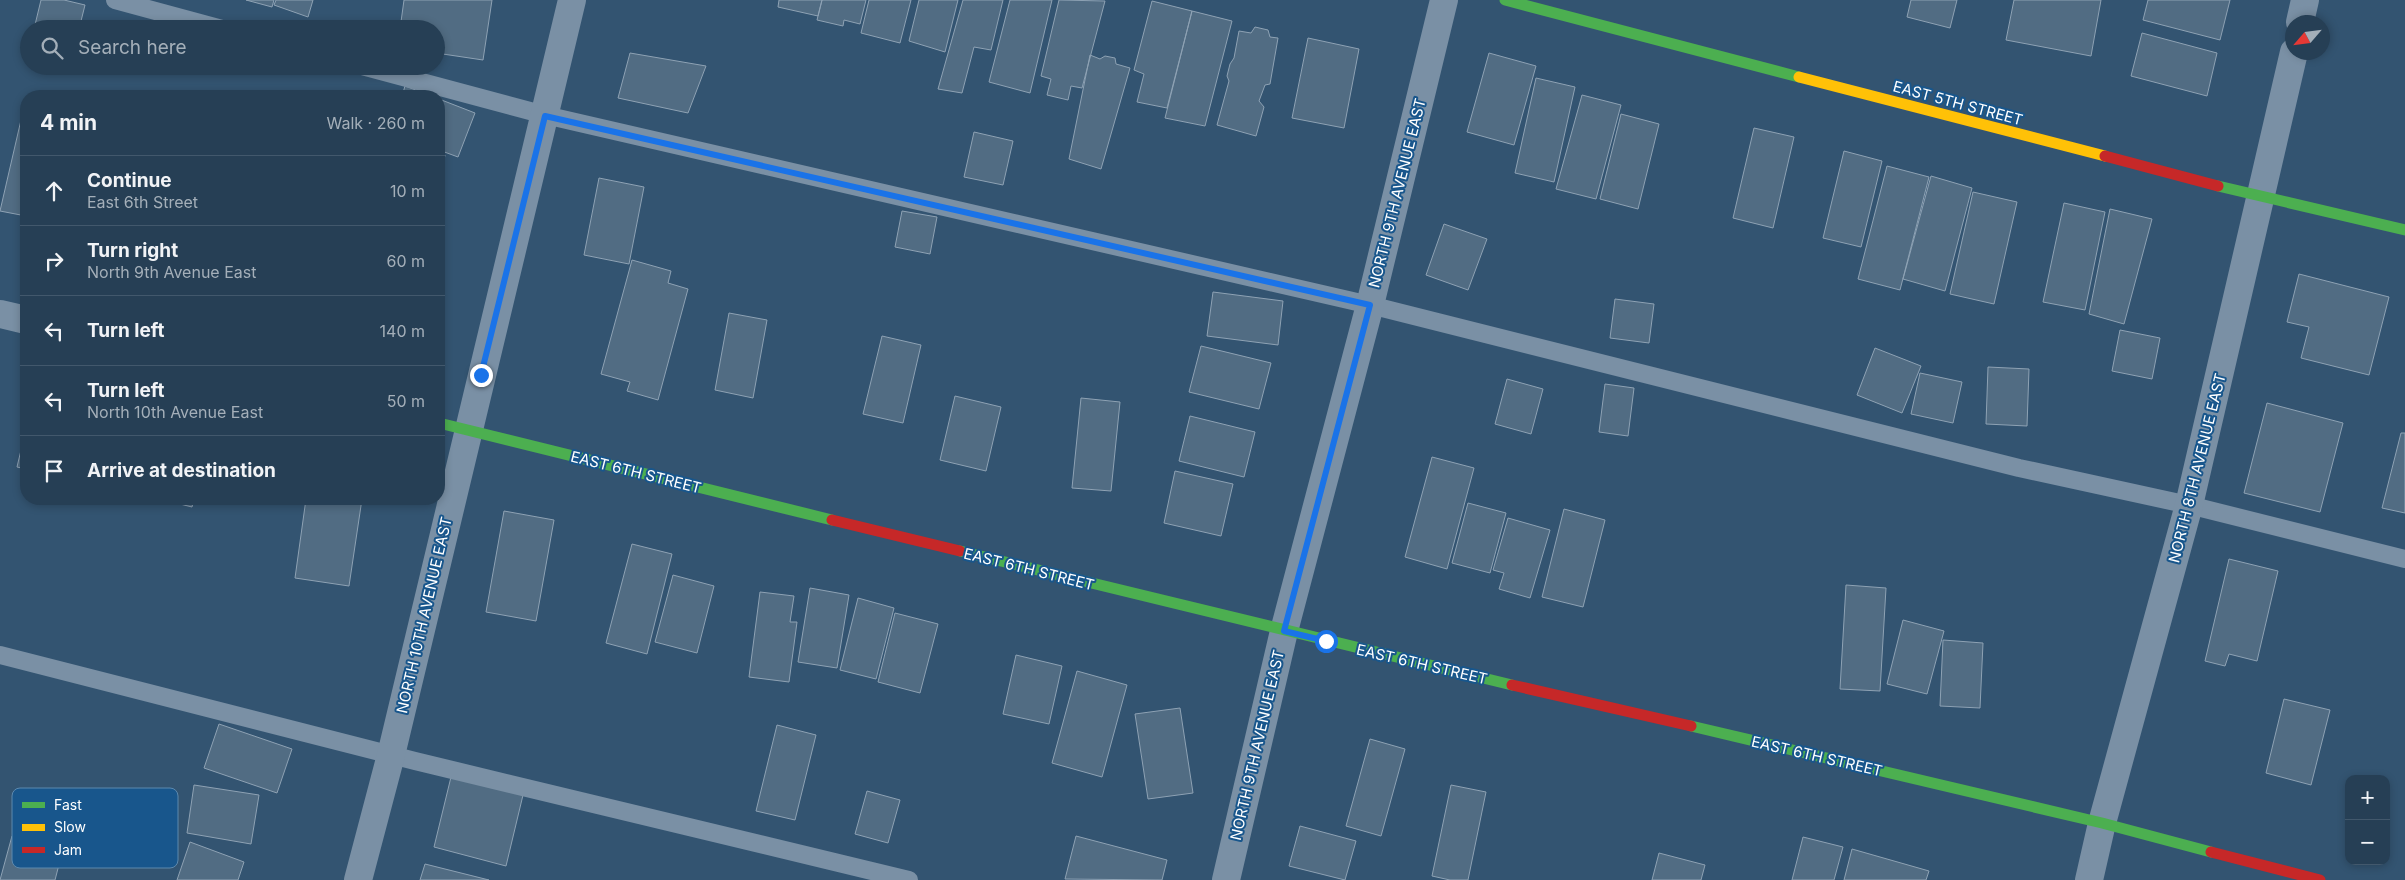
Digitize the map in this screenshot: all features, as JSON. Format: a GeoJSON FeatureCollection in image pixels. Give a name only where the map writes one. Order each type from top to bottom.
{"type":"FeatureCollection","features":[{"type":"Feature","properties":{"kind":"street","name":"NORTH 10TH AVENUE EAST"},"geometry":{"type":"LineString","coordinates":[[358,880],[391,755],[572,0]]}},
{"type":"Feature","properties":{"kind":"street","name":"NORTH 9TH AVENUE EAST"},"geometry":{"type":"LineString","coordinates":[[1226,880],[1284,631],[1370,305],[1444,0]]}},
{"type":"Feature","properties":{"kind":"street","name":"EAST 5TH STREET"},"geometry":{"type":"LineString","coordinates":[[1505,0],[2261,197],[2405,230]]}},
{"type":"Feature","properties":{"kind":"street"},"geometry":{"type":"LineString","coordinates":[[2302,15],[2305,0]]}},
{"type":"Feature","properties":{"kind":"street","name":"NORTH 8TH AVENUE EAST"},"geometry":{"type":"LineString","coordinates":[[2089,880],[2102,824],[2189,505],[2292,60]]}},
{"type":"Feature","properties":{"kind":"street"},"geometry":{"type":"LineString","coordinates":[[0,314],[20,319]]}},
{"type":"Feature","properties":{"kind":"street","name":"EAST 6TH STREET"},"geometry":{"type":"LineString","coordinates":[[445,424],[1284,631],[2102,824],[2320,880]]}},
{"type":"Feature","properties":{"kind":"lane"},"geometry":{"type":"LineString","coordinates":[[116,0],[189,20]]}},
{"type":"Feature","properties":{"kind":"lane"},"geometry":{"type":"LineString","coordinates":[[395,75],[545,116],[1370,305],[2019,468],[2189,505],[2405,559]]}},
{"type":"Feature","properties":{"kind":"lane"},"geometry":{"type":"LineString","coordinates":[[0,655],[391,755],[909,880]]}},
{"type":"Feature","properties":{"kind":"building"},"geometry":{"type":"Polygon","coordinates":[[[41,0],[64,0],[85,5],[81,20],[36,20],[41,0]]]}},
{"type":"Feature","properties":{"kind":"building"},"geometry":{"type":"Polygon","coordinates":[[[246,0],[274,0],[272,7],[246,0]]]}},
{"type":"Feature","properties":{"kind":"building"},"geometry":{"type":"Polygon","coordinates":[[[276,0],[313,0],[308,17],[274,5],[276,0]]]}},
{"type":"Feature","properties":{"kind":"building"},"geometry":{"type":"Polygon","coordinates":[[[404,0],[492,0],[483,60],[445,54],[445,20],[401,20],[404,0]]]}},
{"type":"Feature","properties":{"kind":"building"},"geometry":{"type":"Polygon","coordinates":[[[779,0],[822,0],[818,16],[778,7],[779,0]]]}},
{"type":"Feature","properties":{"kind":"building"},"geometry":{"type":"Polygon","coordinates":[[[822,0],[866,0],[860,24],[844,20],[843,26],[817,20],[822,0]]]}},
{"type":"Feature","properties":{"kind":"building"},"geometry":{"type":"Polygon","coordinates":[[[869,0],[911,0],[900,43],[861,33],[869,0]]]}},
{"type":"Feature","properties":{"kind":"building"},"geometry":{"type":"Polygon","coordinates":[[[919,0],[958,0],[945,52],[909,41],[919,0]]]}},
{"type":"Feature","properties":{"kind":"building"},"geometry":{"type":"Polygon","coordinates":[[[963,0],[1003,0],[991,50],[974,47],[962,93],[938,89],[963,0]]]}},
{"type":"Feature","properties":{"kind":"building"},"geometry":{"type":"Polygon","coordinates":[[[1010,0],[1052,0],[1030,93],[989,82],[1010,0]]]}},
{"type":"Feature","properties":{"kind":"building"},"geometry":{"type":"Polygon","coordinates":[[[1059,0],[1105,1],[1082,88],[1071,86],[1068,100],[1047,95],[1051,79],[1041,76],[1059,0]]]}},
{"type":"Feature","properties":{"kind":"building"},"geometry":{"type":"Polygon","coordinates":[[[1911,0],[1957,0],[1950,28],[1907,17],[1911,0]]]}},
{"type":"Feature","properties":{"kind":"building"},"geometry":{"type":"Polygon","coordinates":[[[2014,0],[2101,0],[2091,56],[2006,40],[2014,0]]]}},
{"type":"Feature","properties":{"kind":"building"},"geometry":{"type":"Polygon","coordinates":[[[2148,0],[2230,0],[2220,40],[2143,20],[2148,0]]]}},
{"type":"Feature","properties":{"kind":"building"},"geometry":{"type":"Polygon","coordinates":[[[1152,1],[1192,11],[1167,108],[1137,102],[1144,74],[1134,70],[1152,1]]]}},
{"type":"Feature","properties":{"kind":"building"},"geometry":{"type":"Polygon","coordinates":[[[1192,11],[1232,21],[1205,126],[1165,118],[1192,11]]]}},
{"type":"Feature","properties":{"kind":"building"},"geometry":{"type":"Polygon","coordinates":[[[1255,27],[1268,30],[1270,37],[1278,38],[1270,84],[1265,85],[1259,101],[1264,107],[1256,136],[1217,125],[1229,81],[1227,76],[1230,64],[1234,58],[1239,31],[1251,33],[1255,27]]]}},
{"type":"Feature","properties":{"kind":"building"},"geometry":{"type":"Polygon","coordinates":[[[2142,33],[2217,53],[2207,96],[2131,76],[2142,33]]]}},
{"type":"Feature","properties":{"kind":"building"},"geometry":{"type":"Polygon","coordinates":[[[1308,38],[1359,49],[1344,128],[1292,118],[1308,38]]]}},
{"type":"Feature","properties":{"kind":"building"},"geometry":{"type":"Polygon","coordinates":[[[630,53],[706,66],[688,113],[618,98],[630,53]]]}},
{"type":"Feature","properties":{"kind":"building"},"geometry":{"type":"Polygon","coordinates":[[[1489,53],[1536,66],[1514,145],[1467,132],[1489,53]]]}},
{"type":"Feature","properties":{"kind":"building"},"geometry":{"type":"Polygon","coordinates":[[[1090,55],[1100,59],[1105,56],[1115,58],[1116,64],[1130,68],[1101,169],[1069,159],[1090,55]]]}},
{"type":"Feature","properties":{"kind":"building"},"geometry":{"type":"Polygon","coordinates":[[[1536,78],[1575,87],[1554,182],[1515,173],[1536,78]]]}},
{"type":"Feature","properties":{"kind":"building"},"geometry":{"type":"Polygon","coordinates":[[[405,86],[416,90],[404,90],[405,86]]]}},
{"type":"Feature","properties":{"kind":"building"},"geometry":{"type":"Polygon","coordinates":[[[1582,95],[1621,105],[1596,199],[1556,189],[1582,95]]]}},
{"type":"Feature","properties":{"kind":"building"},"geometry":{"type":"Polygon","coordinates":[[[445,101],[475,113],[458,157],[445,152],[445,101]]]}},
{"type":"Feature","properties":{"kind":"building"},"geometry":{"type":"Polygon","coordinates":[[[1621,114],[1659,124],[1638,209],[1600,199],[1621,114]]]}},
{"type":"Feature","properties":{"kind":"building"},"geometry":{"type":"Polygon","coordinates":[[[20,124],[20,215],[0,211],[20,124]]]}},
{"type":"Feature","properties":{"kind":"building"},"geometry":{"type":"Polygon","coordinates":[[[1754,128],[1794,137],[1773,228],[1733,218],[1754,128]]]}},
{"type":"Feature","properties":{"kind":"building"},"geometry":{"type":"Polygon","coordinates":[[[974,132],[1013,141],[1003,185],[964,177],[974,132]]]}},
{"type":"Feature","properties":{"kind":"building"},"geometry":{"type":"Polygon","coordinates":[[[1844,151],[1882,161],[1861,247],[1823,238],[1844,151]]]}},
{"type":"Feature","properties":{"kind":"building"},"geometry":{"type":"Polygon","coordinates":[[[1887,166],[1929,177],[1900,290],[1858,279],[1887,166]]]}},
{"type":"Feature","properties":{"kind":"building"},"geometry":{"type":"Polygon","coordinates":[[[1931,176],[1972,188],[1945,291],[1903,279],[1931,176]]]}},
{"type":"Feature","properties":{"kind":"building"},"geometry":{"type":"Polygon","coordinates":[[[599,178],[644,187],[629,264],[584,255],[599,178]]]}},
{"type":"Feature","properties":{"kind":"building"},"geometry":{"type":"Polygon","coordinates":[[[1973,192],[2017,202],[1994,304],[1950,294],[1973,192]]]}},
{"type":"Feature","properties":{"kind":"building"},"geometry":{"type":"Polygon","coordinates":[[[2064,203],[2105,212],[2085,310],[2043,302],[2064,203]]]}},
{"type":"Feature","properties":{"kind":"building"},"geometry":{"type":"Polygon","coordinates":[[[2110,209],[2152,219],[2124,324],[2089,314],[2110,209]]]}},
{"type":"Feature","properties":{"kind":"building"},"geometry":{"type":"Polygon","coordinates":[[[902,211],[937,217],[930,254],[895,247],[902,211]]]}},
{"type":"Feature","properties":{"kind":"building"},"geometry":{"type":"Polygon","coordinates":[[[1444,224],[1487,239],[1468,290],[1426,275],[1444,224]]]}},
{"type":"Feature","properties":{"kind":"building"},"geometry":{"type":"Polygon","coordinates":[[[632,260],[671,271],[668,283],[688,289],[658,400],[627,391],[630,382],[601,374],[632,260]]]}},
{"type":"Feature","properties":{"kind":"building"},"geometry":{"type":"Polygon","coordinates":[[[2299,274],[2389,297],[2369,375],[2301,358],[2309,327],[2287,322],[2299,274]]]}},
{"type":"Feature","properties":{"kind":"building"},"geometry":{"type":"Polygon","coordinates":[[[1213,292],[1283,301],[1278,345],[1207,336],[1213,292]]]}},
{"type":"Feature","properties":{"kind":"building"},"geometry":{"type":"Polygon","coordinates":[[[1615,299],[1654,304],[1649,343],[1610,338],[1615,299]]]}},
{"type":"Feature","properties":{"kind":"building"},"geometry":{"type":"Polygon","coordinates":[[[729,313],[767,320],[753,398],[715,390],[729,313]]]}},
{"type":"Feature","properties":{"kind":"building"},"geometry":{"type":"Polygon","coordinates":[[[2120,330],[2160,338],[2152,379],[2112,371],[2120,330]]]}},
{"type":"Feature","properties":{"kind":"building"},"geometry":{"type":"Polygon","coordinates":[[[882,336],[921,345],[903,423],[863,414],[882,336]]]}},
{"type":"Feature","properties":{"kind":"building"},"geometry":{"type":"Polygon","coordinates":[[[1201,346],[1271,363],[1259,409],[1189,392],[1201,346]]]}},
{"type":"Feature","properties":{"kind":"building"},"geometry":{"type":"Polygon","coordinates":[[[1875,348],[1921,366],[1902,413],[1857,395],[1875,348]]]}},
{"type":"Feature","properties":{"kind":"building"},"geometry":{"type":"Polygon","coordinates":[[[1988,367],[2029,369],[2027,426],[1986,424],[1988,367]]]}},
{"type":"Feature","properties":{"kind":"building"},"geometry":{"type":"Polygon","coordinates":[[[1920,373],[1962,382],[1953,423],[1911,414],[1920,373]]]}},
{"type":"Feature","properties":{"kind":"building"},"geometry":{"type":"Polygon","coordinates":[[[1507,379],[1543,389],[1531,434],[1495,424],[1507,379]]]}},
{"type":"Feature","properties":{"kind":"building"},"geometry":{"type":"Polygon","coordinates":[[[1605,384],[1634,388],[1628,436],[1599,432],[1605,384]]]}},
{"type":"Feature","properties":{"kind":"building"},"geometry":{"type":"Polygon","coordinates":[[[955,396],[1001,407],[986,471],[940,460],[955,396]]]}},
{"type":"Feature","properties":{"kind":"building"},"geometry":{"type":"Polygon","coordinates":[[[1081,398],[1120,402],[1111,491],[1072,488],[1081,398]]]}},
{"type":"Feature","properties":{"kind":"building"},"geometry":{"type":"Polygon","coordinates":[[[2267,403],[2343,423],[2320,512],[2244,493],[2267,403]]]}},
{"type":"Feature","properties":{"kind":"building"},"geometry":{"type":"Polygon","coordinates":[[[1190,416],[1255,432],[1244,477],[1179,461],[1190,416]]]}},
{"type":"Feature","properties":{"kind":"building"},"geometry":{"type":"Polygon","coordinates":[[[2401,433],[2405,433],[2405,513],[2382,508],[2401,433]]]}},
{"type":"Feature","properties":{"kind":"building"},"geometry":{"type":"Polygon","coordinates":[[[20,454],[20,468],[17,467],[20,454]]]}},
{"type":"Feature","properties":{"kind":"building"},"geometry":{"type":"Polygon","coordinates":[[[1432,457],[1474,468],[1447,569],[1405,557],[1432,457]]]}},
{"type":"Feature","properties":{"kind":"building"},"geometry":{"type":"Polygon","coordinates":[[[1175,471],[1233,484],[1221,536],[1164,523],[1175,471]]]}},
{"type":"Feature","properties":{"kind":"building"},"geometry":{"type":"Polygon","coordinates":[[[1468,503],[1506,513],[1490,573],[1452,563],[1468,503]]]}},
{"type":"Feature","properties":{"kind":"building"},"geometry":{"type":"Polygon","coordinates":[[[305,505],[361,505],[349,586],[295,578],[305,505]]]}},
{"type":"Feature","properties":{"kind":"building"},"geometry":{"type":"Polygon","coordinates":[[[1564,509],[1605,520],[1583,607],[1542,597],[1564,509]]]}},
{"type":"Feature","properties":{"kind":"building"},"geometry":{"type":"Polygon","coordinates":[[[504,511],[554,520],[536,621],[486,612],[504,511]]]}},
{"type":"Feature","properties":{"kind":"building"},"geometry":{"type":"Polygon","coordinates":[[[1508,518],[1550,530],[1530,598],[1499,589],[1504,573],[1493,570],[1508,518]]]}},
{"type":"Feature","properties":{"kind":"building"},"geometry":{"type":"Polygon","coordinates":[[[632,544],[672,554],[647,654],[606,643],[632,544]]]}},
{"type":"Feature","properties":{"kind":"building"},"geometry":{"type":"Polygon","coordinates":[[[2229,559],[2278,571],[2257,661],[2229,654],[2225,666],[2205,661],[2229,559]]]}},
{"type":"Feature","properties":{"kind":"building"},"geometry":{"type":"Polygon","coordinates":[[[673,575],[714,586],[697,653],[655,642],[673,575]]]}},
{"type":"Feature","properties":{"kind":"building"},"geometry":{"type":"Polygon","coordinates":[[[1846,585],[1886,588],[1880,691],[1840,689],[1846,585]]]}},
{"type":"Feature","properties":{"kind":"building"},"geometry":{"type":"Polygon","coordinates":[[[810,588],[849,595],[837,668],[798,662],[810,588]]]}},
{"type":"Feature","properties":{"kind":"building"},"geometry":{"type":"Polygon","coordinates":[[[760,592],[794,596],[790,622],[797,622],[789,682],[749,677],[760,592]]]}},
{"type":"Feature","properties":{"kind":"building"},"geometry":{"type":"Polygon","coordinates":[[[858,598],[894,608],[876,679],[840,670],[858,598]]]}},
{"type":"Feature","properties":{"kind":"building"},"geometry":{"type":"Polygon","coordinates":[[[895,613],[938,624],[920,693],[878,682],[895,613]]]}},
{"type":"Feature","properties":{"kind":"building"},"geometry":{"type":"Polygon","coordinates":[[[1903,620],[1944,631],[1927,694],[1887,684],[1903,620]]]}},
{"type":"Feature","properties":{"kind":"building"},"geometry":{"type":"Polygon","coordinates":[[[1943,640],[1983,643],[1980,708],[1940,706],[1943,640]]]}},
{"type":"Feature","properties":{"kind":"building"},"geometry":{"type":"Polygon","coordinates":[[[1016,655],[1062,666],[1049,724],[1003,714],[1016,655]]]}},
{"type":"Feature","properties":{"kind":"building"},"geometry":{"type":"Polygon","coordinates":[[[1077,671],[1127,685],[1102,777],[1052,763],[1077,671]]]}},
{"type":"Feature","properties":{"kind":"building"},"geometry":{"type":"Polygon","coordinates":[[[2284,699],[2330,710],[2311,785],[2266,773],[2284,699]]]}},
{"type":"Feature","properties":{"kind":"building"},"geometry":{"type":"Polygon","coordinates":[[[1180,708],[1193,793],[1148,799],[1135,714],[1180,708]]]}},
{"type":"Feature","properties":{"kind":"building"},"geometry":{"type":"Polygon","coordinates":[[[219,724],[292,749],[277,793],[204,768],[219,724]]]}},
{"type":"Feature","properties":{"kind":"building"},"geometry":{"type":"Polygon","coordinates":[[[777,725],[816,735],[795,820],[756,811],[777,725]]]}},
{"type":"Feature","properties":{"kind":"building"},"geometry":{"type":"Polygon","coordinates":[[[1370,739],[1405,749],[1381,836],[1346,826],[1370,739]]]}},
{"type":"Feature","properties":{"kind":"building"},"geometry":{"type":"Polygon","coordinates":[[[451,777],[523,795],[506,866],[434,847],[451,777]]]}},
{"type":"Feature","properties":{"kind":"building"},"geometry":{"type":"Polygon","coordinates":[[[194,785],[259,795],[251,844],[187,833],[194,785]]]}},
{"type":"Feature","properties":{"kind":"building"},"geometry":{"type":"Polygon","coordinates":[[[1451,785],[1486,792],[1468,880],[1450,880],[1432,876],[1451,785]]]}},
{"type":"Feature","properties":{"kind":"building"},"geometry":{"type":"Polygon","coordinates":[[[867,791],[900,800],[888,843],[855,834],[867,791]]]}},
{"type":"Feature","properties":{"kind":"building"},"geometry":{"type":"Polygon","coordinates":[[[1300,826],[1356,841],[1345,880],[1289,866],[1300,826]]]}},
{"type":"Feature","properties":{"kind":"building"},"geometry":{"type":"Polygon","coordinates":[[[12,836],[12,868],[58,868],[55,880],[0,880],[12,836]]]}},
{"type":"Feature","properties":{"kind":"building"},"geometry":{"type":"Polygon","coordinates":[[[1076,836],[1167,860],[1162,880],[1065,879],[1076,836]]]}},
{"type":"Feature","properties":{"kind":"building"},"geometry":{"type":"Polygon","coordinates":[[[1803,837],[1843,847],[1834,880],[1792,880],[1803,837]]]}},
{"type":"Feature","properties":{"kind":"building"},"geometry":{"type":"Polygon","coordinates":[[[190,842],[244,862],[238,880],[177,880],[190,842]]]}},
{"type":"Feature","properties":{"kind":"building"},"geometry":{"type":"Polygon","coordinates":[[[1852,849],[1929,871],[1926,880],[1844,880],[1852,849]]]}},
{"type":"Feature","properties":{"kind":"building"},"geometry":{"type":"Polygon","coordinates":[[[1659,853],[1705,865],[1701,880],[1652,880],[1659,853]]]}},
{"type":"Feature","properties":{"kind":"building"},"geometry":{"type":"Polygon","coordinates":[[[425,864],[489,880],[420,880],[425,864]]]}},
{"type":"Feature","properties":{"kind":"traffic: fast"},"geometry":{"type":"LineString","coordinates":[[1505,0],[1799,77]]}},
{"type":"Feature","properties":{"kind":"traffic: fast"},"geometry":{"type":"LineString","coordinates":[[2218,186],[2405,230]]}},
{"type":"Feature","properties":{"kind":"traffic: fast"},"geometry":{"type":"LineString","coordinates":[[445,424],[832,520]]}},
{"type":"Feature","properties":{"kind":"traffic: fast"},"geometry":{"type":"LineString","coordinates":[[960,551],[1512,685]]}},
{"type":"Feature","properties":{"kind":"traffic: fast"},"geometry":{"type":"LineString","coordinates":[[1691,726],[2102,823],[2211,852]]}},
{"type":"Feature","properties":{"kind":"traffic: slow"},"geometry":{"type":"LineString","coordinates":[[1799,77],[2105,156]]}},
{"type":"Feature","properties":{"kind":"traffic: jam"},"geometry":{"type":"LineString","coordinates":[[2105,156],[2218,186]]}},
{"type":"Feature","properties":{"kind":"traffic: jam"},"geometry":{"type":"LineString","coordinates":[[832,520],[960,551]]}},
{"type":"Feature","properties":{"kind":"traffic: jam"},"geometry":{"type":"LineString","coordinates":[[1512,685],[1691,726]]}},
{"type":"Feature","properties":{"kind":"traffic: jam"},"geometry":{"type":"LineString","coordinates":[[2211,852],[2320,880]]}},
{"type":"Feature","properties":{"kind":"route"},"geometry":{"type":"LineString","coordinates":[[481,375],[545,116],[1370,305],[1284,631],[1326,641]]}}]}
